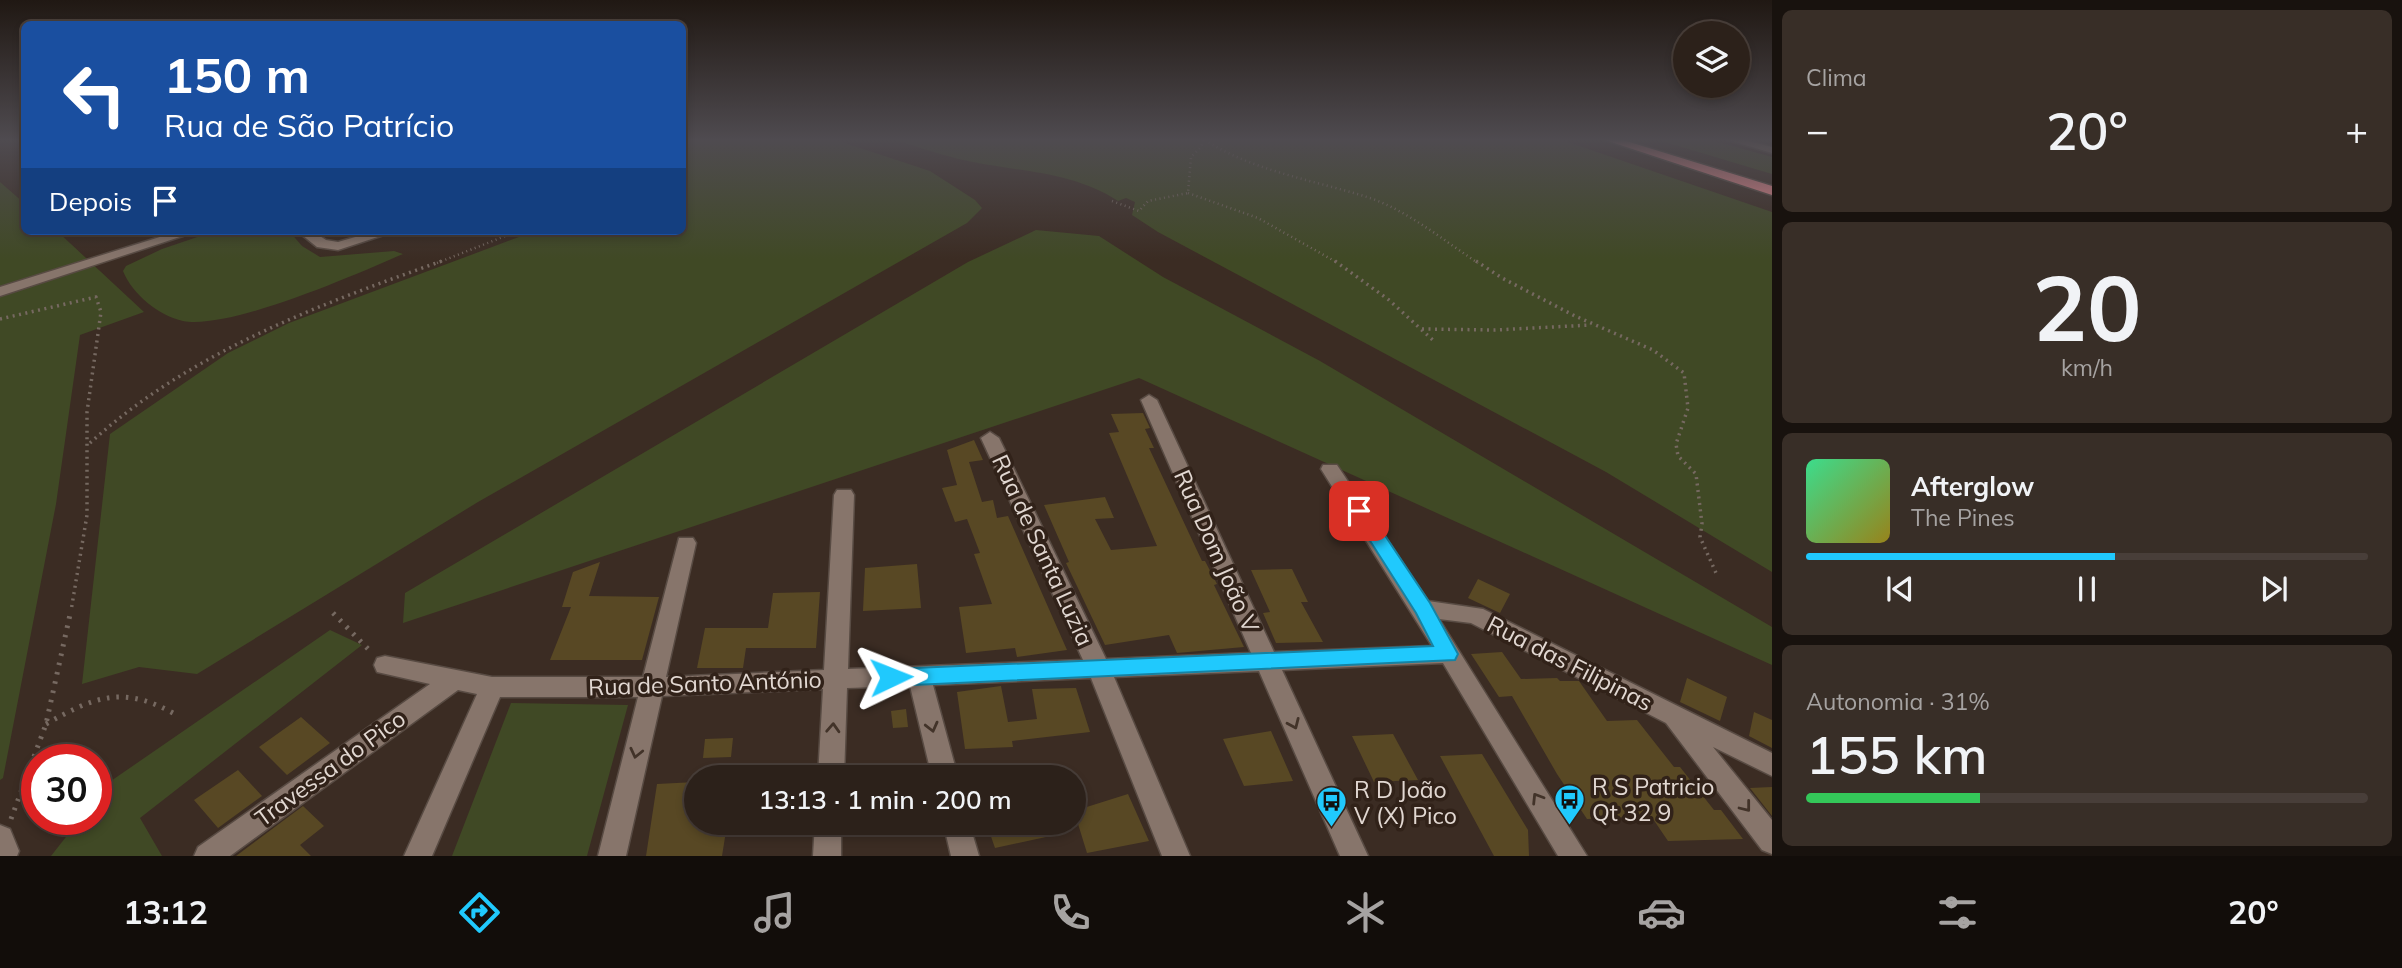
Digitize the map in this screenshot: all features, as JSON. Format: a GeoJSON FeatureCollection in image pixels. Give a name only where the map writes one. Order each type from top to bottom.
{"type":"FeatureCollection","features":[{"type":"Feature","properties":{"kind":"highway"},"geometry":{"type":"LineString","coordinates":[[1738,180],[1772,191]]}},
{"type":"Feature","properties":{"kind":"street"},"geometry":{"type":"LineString","coordinates":[[0,292],[178,235]]}},
{"type":"Feature","properties":{"kind":"street"},"geometry":{"type":"LineString","coordinates":[[309,235],[322,244],[338,246],[376,235]]}},
{"type":"Feature","properties":{"kind":"street","name":"Rua Dom João V"},"geometry":{"type":"LineString","coordinates":[[1149,400],[1354,856]]}},
{"type":"Feature","properties":{"kind":"street","name":"Rua de Santa Luzia"},"geometry":{"type":"LineString","coordinates":[[990,438],[1099,668],[1176,856]]}},
{"type":"Feature","properties":{"kind":"street"},"geometry":{"type":"LineString","coordinates":[[1330,469],[1423,609],[1447,654],[1573,856]]}},
{"type":"Feature","properties":{"kind":"street"},"geometry":{"type":"LineString","coordinates":[[831,765],[844,495]]}},
{"type":"Feature","properties":{"kind":"street"},"geometry":{"type":"LineString","coordinates":[[612,856],[686,543]]}},
{"type":"Feature","properties":{"kind":"street","name":"Rua das Filipinas"},"geometry":{"type":"LineString","coordinates":[[1423,609],[1475,615],[1772,765]]}},
{"type":"Feature","properties":{"kind":"street","name":"Rua de Santo António"},"geometry":{"type":"LineString","coordinates":[[385,665],[492,687],[651,687],[1447,654]]}},
{"type":"Feature","properties":{"kind":"street"},"geometry":{"type":"LineString","coordinates":[[919,676],[941,765]]}},
{"type":"Feature","properties":{"kind":"street","name":"Travessa do Pico"},"geometry":{"type":"LineString","coordinates":[[208,856],[453,680]]}},
{"type":"Feature","properties":{"kind":"street"},"geometry":{"type":"LineString","coordinates":[[418,856],[492,687]]}},
{"type":"Feature","properties":{"kind":"street","name":"Rua das Filipinas"},"geometry":{"type":"LineString","coordinates":[[1673,716],[1772,841]]}},
{"type":"Feature","properties":{"kind":"street"},"geometry":{"type":"LineString","coordinates":[[827,856],[828,835]]}},
{"type":"Feature","properties":{"kind":"street"},"geometry":{"type":"LineString","coordinates":[[959,835],[965,856]]}},
{"type":"Feature","properties":{"kind":"path"},"geometry":{"type":"LineString","coordinates":[[1188,193],[1189,180]]}},
{"type":"Feature","properties":{"kind":"path"},"geometry":{"type":"LineString","coordinates":[[1311,180],[1396,209],[1502,278],[1653,349],[1684,373],[1688,408],[1676,444],[1678,456],[1696,474],[1702,524],[1700,537],[1716,573]]}},
{"type":"Feature","properties":{"kind":"path"},"geometry":{"type":"LineString","coordinates":[[1112,201],[1139,211],[1148,201],[1188,193],[1201,195],[1262,218],[1291,232],[1370,284],[1435,342]]}},
{"type":"Feature","properties":{"kind":"path"},"geometry":{"type":"LineString","coordinates":[[89,444],[113,421],[230,346],[279,320],[343,295],[448,261],[509,235]]}},
{"type":"Feature","properties":{"kind":"path"},"geometry":{"type":"LineString","coordinates":[[0,318],[96,297],[101,312],[87,412],[89,444],[85,528],[68,629],[46,724],[2,845]]}},
{"type":"Feature","properties":{"kind":"path"},"geometry":{"type":"LineString","coordinates":[[1422,329],[1495,330],[1595,324]]}},
{"type":"Feature","properties":{"kind":"path"},"geometry":{"type":"LineString","coordinates":[[333,613],[385,665]]}},
{"type":"Feature","properties":{"kind":"path"},"geometry":{"type":"LineString","coordinates":[[46,724],[85,702],[118,694],[154,701],[173,713]]}},
{"type":"Feature","properties":{"kind":"green space"},"geometry":{"type":"Polygon","coordinates":[[[686,180],[944,180],[975,200],[982,208],[967,223],[478,502],[197,674],[139,667],[82,684],[110,434],[228,353],[289,323],[524,235],[686,235],[686,180]]]}},
{"type":"Feature","properties":{"kind":"green space"},"geometry":{"type":"Polygon","coordinates":[[[1070,180],[1679,180],[1772,212],[1772,572],[1606,472],[1158,232],[1132,215],[1135,202],[1126,198],[1118,201],[1070,180]]]}},
{"type":"Feature","properties":{"kind":"green space"},"geometry":{"type":"Polygon","coordinates":[[[0,182],[21,200],[21,235],[61,235],[144,312],[80,335],[56,504],[3,778],[0,780],[0,182]]]}},
{"type":"Feature","properties":{"kind":"green space"},"geometry":{"type":"Polygon","coordinates":[[[1036,230],[1099,236],[1163,277],[1320,361],[1772,627],[1772,665],[1139,378],[403,623],[405,593],[968,262],[1036,230]]]}},
{"type":"Feature","properties":{"kind":"green space"},"geometry":{"type":"Polygon","coordinates":[[[203,235],[292,235],[302,246],[320,257],[394,251],[403,254],[261,309],[204,322],[183,321],[165,314],[147,303],[127,280],[123,271],[126,266],[162,249],[203,235]]]}},
{"type":"Feature","properties":{"kind":"green space"},"geometry":{"type":"Polygon","coordinates":[[[330,630],[362,645],[140,818],[162,856],[51,856],[67,835],[112,835],[112,780],[330,630]]]}},
{"type":"Feature","properties":{"kind":"green space"},"geometry":{"type":"Polygon","coordinates":[[[511,703],[628,705],[587,856],[452,856],[511,703]]]}},
{"type":"Feature","properties":{"kind":"building"},"geometry":{"type":"Polygon","coordinates":[[[1143,413],[1150,428],[1145,429],[1154,448],[1149,448],[1202,561],[1205,561],[1217,584],[1214,585],[1244,647],[1177,653],[1169,635],[1105,645],[1066,563],[1069,562],[1044,505],[1105,497],[1114,518],[1095,519],[1111,550],[1157,546],[1109,433],[1119,432],[1111,414],[1143,413]]]}},
{"type":"Feature","properties":{"kind":"building"},"geometry":{"type":"Polygon","coordinates":[[[974,440],[983,460],[969,462],[982,502],[993,500],[997,518],[1008,516],[1067,650],[1017,657],[1015,648],[966,653],[959,607],[992,604],[974,554],[980,553],[967,519],[955,522],[942,488],[957,485],[947,450],[974,440]]]}},
{"type":"Feature","properties":{"kind":"building"},"geometry":{"type":"Polygon","coordinates":[[[600,562],[589,596],[659,597],[642,660],[550,660],[571,607],[562,607],[573,572],[600,562]]]}},
{"type":"Feature","properties":{"kind":"building"},"geometry":{"type":"Polygon","coordinates":[[[917,564],[921,608],[863,611],[865,568],[917,564]]]}},
{"type":"Feature","properties":{"kind":"building"},"geometry":{"type":"Polygon","coordinates":[[[1292,569],[1308,602],[1301,602],[1323,642],[1276,643],[1263,613],[1270,612],[1251,570],[1292,569]]]}},
{"type":"Feature","properties":{"kind":"building"},"geometry":{"type":"Polygon","coordinates":[[[1478,579],[1510,594],[1500,613],[1468,598],[1478,579]]]}},
{"type":"Feature","properties":{"kind":"building"},"geometry":{"type":"Polygon","coordinates":[[[820,592],[816,648],[746,648],[743,668],[697,668],[705,628],[768,628],[773,593],[820,592]]]}},
{"type":"Feature","properties":{"kind":"building"},"geometry":{"type":"Polygon","coordinates":[[[1502,652],[1521,679],[1557,678],[1560,681],[1579,681],[1607,721],[1637,720],[1674,767],[1680,767],[1714,810],[1721,810],[1743,839],[1668,841],[1651,816],[1587,819],[1557,774],[1512,696],[1499,697],[1471,654],[1502,652]]]}},
{"type":"Feature","properties":{"kind":"building"},"geometry":{"type":"Polygon","coordinates":[[[1687,678],[1727,697],[1720,721],[1680,702],[1687,678]]]}},
{"type":"Feature","properties":{"kind":"building"},"geometry":{"type":"Polygon","coordinates":[[[1001,686],[1008,722],[1037,719],[1032,689],[1076,688],[1090,732],[1012,741],[1013,747],[965,749],[957,692],[1001,686]]]}},
{"type":"Feature","properties":{"kind":"building"},"geometry":{"type":"Polygon","coordinates":[[[906,709],[908,727],[893,728],[891,711],[906,709]]]}},
{"type":"Feature","properties":{"kind":"building"},"geometry":{"type":"Polygon","coordinates":[[[1754,712],[1772,720],[1772,748],[1749,736],[1754,712]]]}},
{"type":"Feature","properties":{"kind":"building"},"geometry":{"type":"Polygon","coordinates":[[[301,717],[330,743],[287,775],[259,747],[301,717]]]}},
{"type":"Feature","properties":{"kind":"building"},"geometry":{"type":"Polygon","coordinates":[[[1271,731],[1293,781],[1244,786],[1223,739],[1271,731]]]}},
{"type":"Feature","properties":{"kind":"building"},"geometry":{"type":"Polygon","coordinates":[[[1393,734],[1418,780],[1374,782],[1352,736],[1393,734]]]}},
{"type":"Feature","properties":{"kind":"building"},"geometry":{"type":"Polygon","coordinates":[[[733,738],[731,757],[703,758],[705,739],[733,738]]]}},
{"type":"Feature","properties":{"kind":"building"},"geometry":{"type":"Polygon","coordinates":[[[1482,754],[1528,830],[1529,856],[1494,856],[1440,756],[1482,754]]]}},
{"type":"Feature","properties":{"kind":"building"},"geometry":{"type":"Polygon","coordinates":[[[238,770],[262,796],[218,828],[194,800],[238,770]]]}},
{"type":"Feature","properties":{"kind":"building"},"geometry":{"type":"Polygon","coordinates":[[[684,783],[684,835],[725,835],[722,856],[646,856],[657,784],[684,783]]]}},
{"type":"Feature","properties":{"kind":"building"},"geometry":{"type":"Polygon","coordinates":[[[1772,787],[1772,816],[1750,788],[1772,787]]]}},
{"type":"Feature","properties":{"kind":"building"},"geometry":{"type":"Polygon","coordinates":[[[1128,794],[1149,841],[1087,853],[1081,835],[1086,835],[1086,807],[1128,794]]]}},
{"type":"Feature","properties":{"kind":"building"},"geometry":{"type":"Polygon","coordinates":[[[303,806],[324,826],[300,845],[311,856],[236,856],[303,806]]]}},
{"type":"Feature","properties":{"kind":"building"},"geometry":{"type":"Polygon","coordinates":[[[990,835],[1046,837],[995,848],[990,835]]]}},
{"type":"Feature","properties":{"kind":"place","name":"R S Patricio Qt 32 9"},"geometry":{"type":"Point","coordinates":[1569,826]}},
{"type":"Feature","properties":{"kind":"place","name":"R D João V (X) Pico"},"geometry":{"type":"Point","coordinates":[1331,829]}},
{"type":"Feature","properties":{"kind":"route"},"geometry":{"type":"LineString","coordinates":[[891,677],[1447,654],[1423,609],[1359,511]]}}]}
